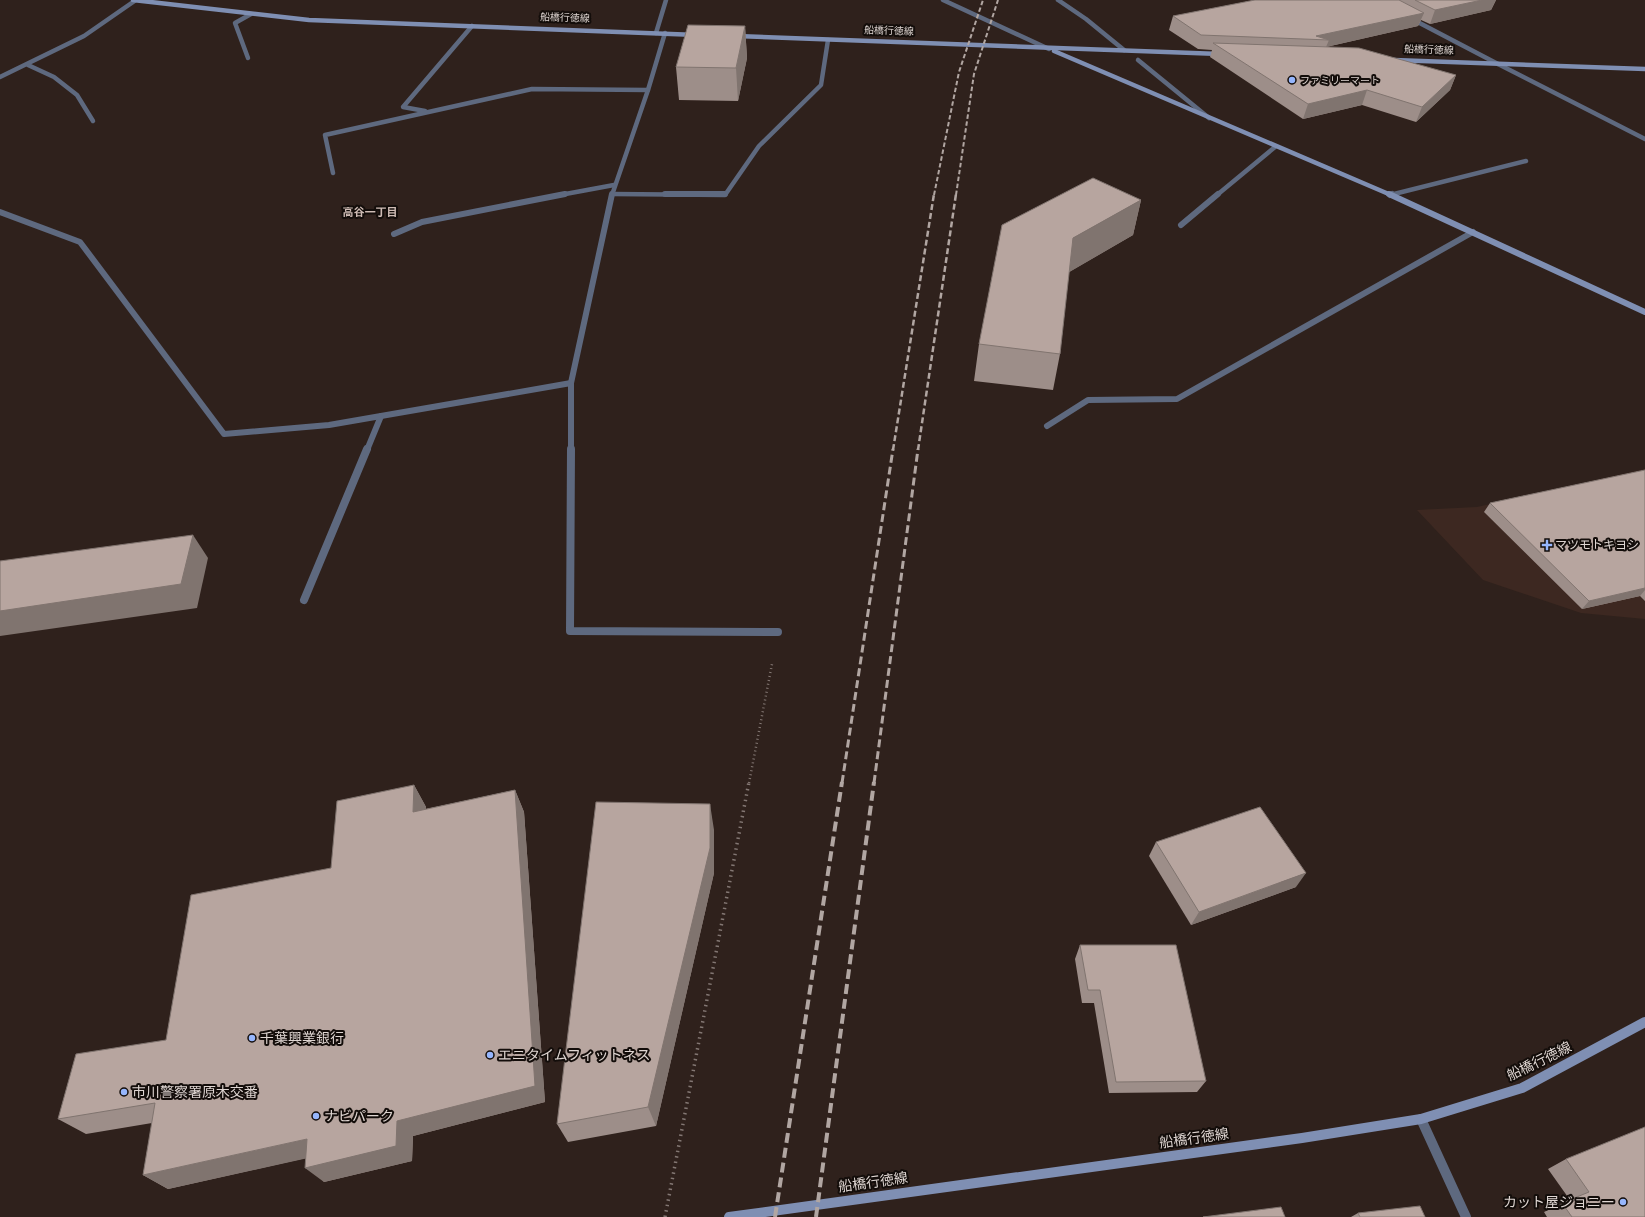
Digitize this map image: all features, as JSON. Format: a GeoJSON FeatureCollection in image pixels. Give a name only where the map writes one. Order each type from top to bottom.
{"type":"FeatureCollection","features":[{"type":"Feature","properties":{"kind":"main road","name":"船橋行徳線"},"geometry":{"type":"LineString","coordinates":[[133,0],[309,20],[704,35]]}},
{"type":"Feature","properties":{"kind":"main road","name":"船橋行徳線"},"geometry":{"type":"LineString","coordinates":[[727,36],[1049,49],[1228,54]]}},
{"type":"Feature","properties":{"kind":"main road"},"geometry":{"type":"LineString","coordinates":[[1049,49],[1390,195],[1645,312]]}},
{"type":"Feature","properties":{"kind":"main road","name":"船橋行徳線"},"geometry":{"type":"LineString","coordinates":[[1387,60],[1645,69]]}},
{"type":"Feature","properties":{"kind":"main road","name":"船橋行徳線"},"geometry":{"type":"LineString","coordinates":[[729,1217],[1302,1138],[1421,1119],[1522,1088],[1645,1022]]}},
{"type":"Feature","properties":{"kind":"street"},"geometry":{"type":"LineString","coordinates":[[0,77],[28,65],[84,36],[136,0]]}},
{"type":"Feature","properties":{"kind":"street"},"geometry":{"type":"LineString","coordinates":[[656,33],[666,0]]}},
{"type":"Feature","properties":{"kind":"street"},"geometry":{"type":"LineString","coordinates":[[943,0],[1049,49]]}},
{"type":"Feature","properties":{"kind":"street"},"geometry":{"type":"LineString","coordinates":[[1058,0],[1086,19],[1124,50]]}},
{"type":"Feature","properties":{"kind":"street"},"geometry":{"type":"LineString","coordinates":[[248,58],[236,23],[251,14]]}},
{"type":"Feature","properties":{"kind":"street"},"geometry":{"type":"LineString","coordinates":[[1403,14],[1645,139]]}},
{"type":"Feature","properties":{"kind":"street"},"geometry":{"type":"LineString","coordinates":[[428,112],[403,107],[472,26]]}},
{"type":"Feature","properties":{"kind":"street"},"geometry":{"type":"LineString","coordinates":[[665,33],[648,90],[614,185],[571,383],[570,631],[778,632]]}},
{"type":"Feature","properties":{"kind":"street"},"geometry":{"type":"LineString","coordinates":[[612,194],[725,195],[758,146],[821,85],[828,40]]}},
{"type":"Feature","properties":{"kind":"street"},"geometry":{"type":"LineString","coordinates":[[1138,60],[1209,118]]}},
{"type":"Feature","properties":{"kind":"street"},"geometry":{"type":"LineString","coordinates":[[28,65],[54,77],[77,95],[93,121]]}},
{"type":"Feature","properties":{"kind":"street"},"geometry":{"type":"LineString","coordinates":[[333,173],[325,135],[532,89],[648,90]]}},
{"type":"Feature","properties":{"kind":"street"},"geometry":{"type":"LineString","coordinates":[[1181,225],[1275,147]]}},
{"type":"Feature","properties":{"kind":"street"},"geometry":{"type":"LineString","coordinates":[[1390,195],[1526,161]]}},
{"type":"Feature","properties":{"kind":"street"},"geometry":{"type":"LineString","coordinates":[[394,234],[422,222],[614,185]]}},
{"type":"Feature","properties":{"kind":"street"},"geometry":{"type":"LineString","coordinates":[[0,212],[80,242],[224,434],[329,425],[571,383]]}},
{"type":"Feature","properties":{"kind":"street"},"geometry":{"type":"LineString","coordinates":[[1047,426],[1088,400],[1177,399],[1473,232]]}},
{"type":"Feature","properties":{"kind":"street"},"geometry":{"type":"LineString","coordinates":[[304,600],[381,416]]}},
{"type":"Feature","properties":{"kind":"street"},"geometry":{"type":"LineString","coordinates":[[1421,1119],[1466,1217]]}},
{"type":"Feature","properties":{"kind":"path"},"geometry":{"type":"LineString","coordinates":[[664,1217],[778,632]]}},
{"type":"Feature","properties":{"kind":"shaded area","name":"マツモトキヨシ"},"geometry":{"type":"Polygon","coordinates":[[[1645,469],[1645,619],[1581,613],[1483,580],[1417,510],[1477,507],[1645,469]]]}},
{"type":"Feature","properties":{"kind":"building"},"geometry":{"type":"Polygon","coordinates":[[[1255,0],[1399,0],[1424,13],[1316,36],[1329,40],[1201,35],[1173,16],[1255,0]]]}},
{"type":"Feature","properties":{"kind":"building"},"geometry":{"type":"Polygon","coordinates":[[[1415,0],[1482,0],[1435,10],[1415,0]]]}},
{"type":"Feature","properties":{"kind":"building"},"geometry":{"type":"Polygon","coordinates":[[[688,25],[745,26],[736,68],[676,67],[688,25]]]}},
{"type":"Feature","properties":{"kind":"building"},"geometry":{"type":"Polygon","coordinates":[[[1213,43],[1359,48],[1456,75],[1422,107],[1367,90],[1308,104],[1213,43]]]}},
{"type":"Feature","properties":{"kind":"building"},"geometry":{"type":"Polygon","coordinates":[[[1093,178],[1141,200],[1073,238],[1060,354],[979,344],[1002,225],[1093,178]]]}},
{"type":"Feature","properties":{"kind":"building"},"geometry":{"type":"Polygon","coordinates":[[[1645,470],[1645,588],[1589,601],[1490,503],[1645,470]]]}},
{"type":"Feature","properties":{"kind":"building"},"geometry":{"type":"Polygon","coordinates":[[[193,535],[181,584],[0,611],[0,561],[193,535]]]}},
{"type":"Feature","properties":{"kind":"building"},"geometry":{"type":"Polygon","coordinates":[[[414,785],[413,812],[515,790],[535,1086],[397,1121],[396,1146],[305,1168],[307,1139],[143,1175],[155,1103],[58,1119],[76,1054],[166,1040],[191,895],[331,868],[337,801],[414,785]]]}},
{"type":"Feature","properties":{"kind":"building"},"geometry":{"type":"Polygon","coordinates":[[[596,802],[710,804],[710,848],[648,1107],[557,1124],[596,802]]]}},
{"type":"Feature","properties":{"kind":"building"},"geometry":{"type":"Polygon","coordinates":[[[1260,807],[1306,873],[1199,912],[1156,842],[1260,807]]]}},
{"type":"Feature","properties":{"kind":"building"},"geometry":{"type":"Polygon","coordinates":[[[1080,945],[1176,945],[1206,1081],[1116,1082],[1100,990],[1088,990],[1080,945]]]}},
{"type":"Feature","properties":{"kind":"building"},"geometry":{"type":"Polygon","coordinates":[[[1645,1127],[1645,1217],[1572,1217],[1562,1203],[1589,1192],[1566,1159],[1645,1127]]]}},
{"type":"Feature","properties":{"kind":"building"},"geometry":{"type":"Polygon","coordinates":[[[1420,1206],[1425,1217],[1360,1217],[1358,1213],[1420,1206]]]}},
{"type":"Feature","properties":{"kind":"building"},"geometry":{"type":"Polygon","coordinates":[[[1281,1207],[1285,1217],[1203,1217],[1281,1207]]]}},
{"type":"Feature","properties":{"kind":"railway"},"geometry":{"type":"LineString","coordinates":[[934,195],[959,72],[983,0]]}},
{"type":"Feature","properties":{"kind":"railway"},"geometry":{"type":"LineString","coordinates":[[956,195],[974,74],[998,0]]}},
{"type":"Feature","properties":{"kind":"railway"},"geometry":{"type":"LineString","coordinates":[[893,450],[934,194]]}},
{"type":"Feature","properties":{"kind":"railway"},"geometry":{"type":"LineString","coordinates":[[918,450],[956,194]]}},
{"type":"Feature","properties":{"kind":"railway"},"geometry":{"type":"LineString","coordinates":[[842,783],[893,449]]}},
{"type":"Feature","properties":{"kind":"railway"},"geometry":{"type":"LineString","coordinates":[[874,783],[918,449]]}},
{"type":"Feature","properties":{"kind":"railway"},"geometry":{"type":"LineString","coordinates":[[775,1217],[842,782]]}},
{"type":"Feature","properties":{"kind":"railway"},"geometry":{"type":"LineString","coordinates":[[816,1217],[874,782]]}},
{"type":"Feature","properties":{"kind":"place","name":"ファミリーマート"},"geometry":{"type":"Point","coordinates":[1292,80]}},
{"type":"Feature","properties":{"kind":"place","name":"マツモトキヨシ"},"geometry":{"type":"Point","coordinates":[1547,545]}},
{"type":"Feature","properties":{"kind":"place","name":"千葉興業銀行"},"geometry":{"type":"Point","coordinates":[252,1038]}},
{"type":"Feature","properties":{"kind":"place","name":"エニタイムフィットネス"},"geometry":{"type":"Point","coordinates":[490,1055]}},
{"type":"Feature","properties":{"kind":"place","name":"市川警察署原木交番"},"geometry":{"type":"Point","coordinates":[124,1092]}},
{"type":"Feature","properties":{"kind":"place","name":"ナビパーク"},"geometry":{"type":"Point","coordinates":[316,1116]}},
{"type":"Feature","properties":{"kind":"place","name":"カット屋ジョニー"},"geometry":{"type":"Point","coordinates":[1623,1202]}},
{"type":"Feature","properties":{"kind":"district","name":"高谷一丁目"},"geometry":{"type":"Point","coordinates":[370,212]}}]}
